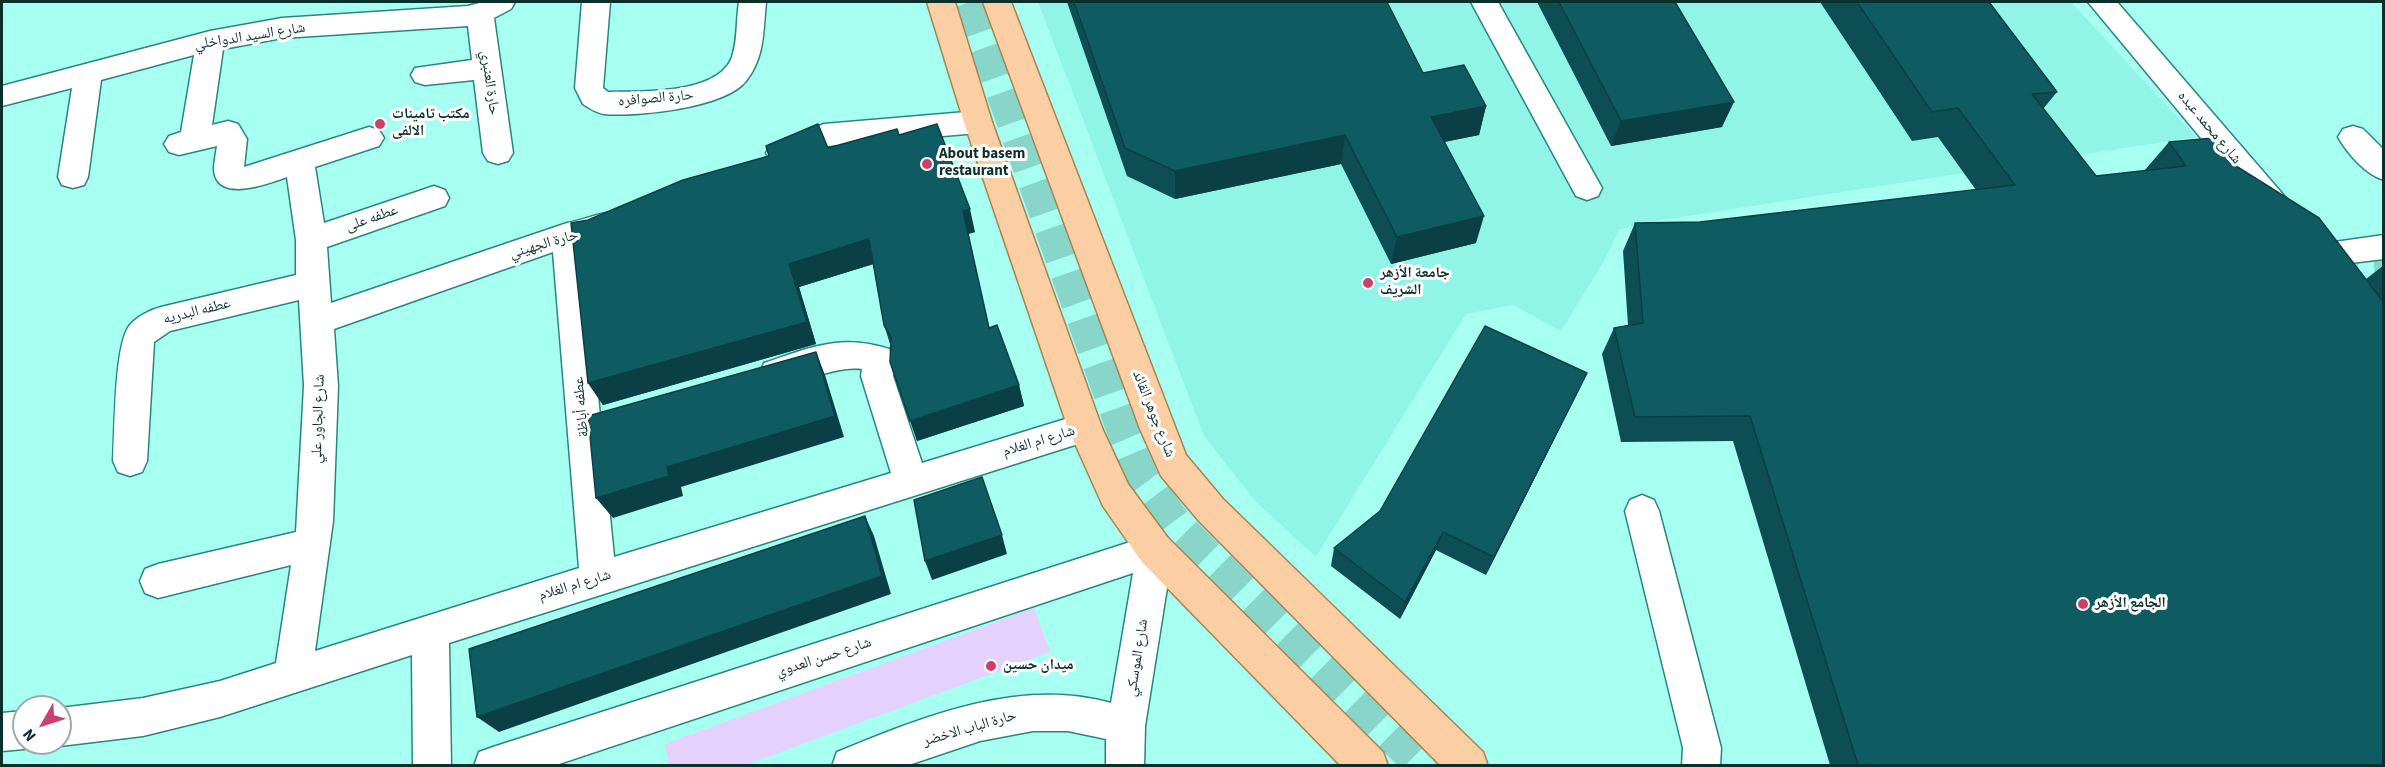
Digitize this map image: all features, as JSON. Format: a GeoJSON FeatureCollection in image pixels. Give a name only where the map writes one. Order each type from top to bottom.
{"type":"FeatureCollection","features":[{"type":"Feature","properties":{"kind":"main road"},"geometry":{"type":"LineString","coordinates":[[941,2],[978,122],[1085,428],[1115,495],[1155,550],[1369,765]]}},
{"type":"Feature","properties":{"kind":"main road","name":"شارع جوهر القائد"},"geometry":{"type":"LineString","coordinates":[[997,2],[1157,429],[1173,465],[1211,510],[1469,765]]}},
{"type":"Feature","properties":{"kind":"street","name":"حارة الصوافره"},"geometry":{"type":"LineString","coordinates":[[596,2],[589,88],[593,97],[604,103],[703,95],[722,86],[736,74],[745,61],[752,2]]}},
{"type":"Feature","properties":{"kind":"street"},"geometry":{"type":"LineString","coordinates":[[1485,2],[1587,188]]}},
{"type":"Feature","properties":{"kind":"street","name":"شارع محمد عبده"},"geometry":{"type":"LineString","coordinates":[[2102,2],[2304,240],[2339,285]]}},
{"type":"Feature","properties":{"kind":"street","name":"شارع السيد الدواخلي"},"geometry":{"type":"LineString","coordinates":[[2,96],[210,41],[362,12],[490,8]]}},
{"type":"Feature","properties":{"kind":"street","name":"حارة العنبري"},"geometry":{"type":"LineString","coordinates":[[490,8],[487,69],[498,153]]}},
{"type":"Feature","properties":{"kind":"street"},"geometry":{"type":"LineString","coordinates":[[210,41],[187,142],[228,132],[232,139],[229,172],[239,178],[369,138]]}},
{"type":"Feature","properties":{"kind":"street"},"geometry":{"type":"LineString","coordinates":[[425,75],[487,69]]}},
{"type":"Feature","properties":{"kind":"street"},"geometry":{"type":"LineString","coordinates":[[73,177],[88,73]]}},
{"type":"Feature","properties":{"kind":"street"},"geometry":{"type":"LineString","coordinates":[[760,161],[824,135],[978,122]]}},
{"type":"Feature","properties":{"kind":"street"},"geometry":{"type":"LineString","coordinates":[[2352,137],[2384,169]]}},
{"type":"Feature","properties":{"kind":"street","name":"شارع الجاور علي"},"geometry":{"type":"LineString","coordinates":[[293,676],[312,544],[321,386],[318,321],[312,284],[311,240],[299,161]]}},
{"type":"Feature","properties":{"kind":"street","name":"عطفه على"},"geometry":{"type":"LineString","coordinates":[[311,240],[434,198]]}},
{"type":"Feature","properties":{"kind":"street","name":"حارة الجهيني"},"geometry":{"type":"LineString","coordinates":[[318,321],[567,235],[590,232],[643,210]]}},
{"type":"Feature","properties":{"kind":"street","name":"عطفه أباظة"},"geometry":{"type":"LineString","coordinates":[[567,235],[598,579]]}},
{"type":"Feature","properties":{"kind":"street"},"geometry":{"type":"LineString","coordinates":[[2304,240],[2384,247]]}},
{"type":"Feature","properties":{"kind":"street","name":"عطفه البدريه"},"geometry":{"type":"LineString","coordinates":[[130,461],[136,344],[141,334],[161,320],[312,284]]}},
{"type":"Feature","properties":{"kind":"street"},"geometry":{"type":"LineString","coordinates":[[742,382],[844,353],[865,353],[880,360],[877,376],[911,482]]}},
{"type":"Feature","properties":{"kind":"street"},"geometry":{"type":"LineString","coordinates":[[584,427],[618,417]]}},
{"type":"Feature","properties":{"kind":"street","name":"شارع ام الغلام"},"geometry":{"type":"LineString","coordinates":[[72,726],[143,717],[220,699],[1085,428]]}},
{"type":"Feature","properties":{"kind":"street"},"geometry":{"type":"LineString","coordinates":[[1642,511],[1702,748],[1701,765]]}},
{"type":"Feature","properties":{"kind":"street"},"geometry":{"type":"LineString","coordinates":[[158,581],[312,544]]}},
{"type":"Feature","properties":{"kind":"street","name":"شارع الموسكي"},"geometry":{"type":"LineString","coordinates":[[1125,765],[1126,726],[1155,550]]}},
{"type":"Feature","properties":{"kind":"street","name":"شارع حسن العدوي"},"geometry":{"type":"LineString","coordinates":[[493,765],[1155,550]]}},
{"type":"Feature","properties":{"kind":"street"},"geometry":{"type":"LineString","coordinates":[[430,633],[432,765]]}},
{"type":"Feature","properties":{"kind":"street","name":"حارة الباب الاخضر"},"geometry":{"type":"LineString","coordinates":[[851,765],[978,723],[1018,714],[1058,712],[1093,716],[1126,726]]}},
{"type":"Feature","properties":{"kind":"shaded area","name":"جامعة الأزهر الشريف"},"geometry":{"type":"Polygon","coordinates":[[[1038,2],[2071,2],[2196,137],[1662,220],[1619,230],[1604,261],[1561,331],[1513,305],[1466,314],[1316,557],[1256,502],[1204,436],[1038,2]]]}},
{"type":"Feature","properties":{"kind":"shaded area"},"geometry":{"type":"Polygon","coordinates":[[[1034,608],[1050,652],[746,765],[669,765],[665,744],[1034,608]]]}},
{"type":"Feature","properties":{"kind":"building"},"geometry":{"type":"Polygon","coordinates":[[[1074,2],[1387,2],[1423,73],[1464,65],[1486,106],[1431,117],[1484,216],[1397,237],[1345,135],[1175,171],[1125,148],[1074,2]]]}},
{"type":"Feature","properties":{"kind":"building"},"geometry":{"type":"Polygon","coordinates":[[[1559,2],[1675,2],[1734,102],[1621,121],[1559,2]]]}},
{"type":"Feature","properties":{"kind":"building","name":"الجامع الأزهر"},"geometry":{"type":"Polygon","coordinates":[[[1857,2],[1989,2],[2057,92],[2032,94],[2096,176],[2186,166],[2169,142],[2213,138],[2228,161],[2319,218],[2384,303],[2384,765],[1858,765],[1750,416],[1635,417],[1614,328],[1643,323],[1635,223],[1700,222],[2015,185],[1958,108],[1932,112],[1857,2]]]}},
{"type":"Feature","properties":{"kind":"building"},"geometry":{"type":"Polygon","coordinates":[[[818,124],[828,148],[897,129],[899,135],[937,124],[970,209],[963,211],[989,328],[997,325],[1019,385],[910,421],[890,362],[891,337],[884,325],[869,239],[789,264],[807,322],[588,383],[571,223],[588,220],[683,180],[769,156],[766,146],[818,124]]]}},
{"type":"Feature","properties":{"kind":"building"},"geometry":{"type":"Polygon","coordinates":[[[1485,326],[1587,373],[1494,557],[1443,532],[1405,602],[1334,548],[1380,511],[1485,326]]]}},
{"type":"Feature","properties":{"kind":"building"},"geometry":{"type":"Polygon","coordinates":[[[816,352],[835,416],[667,467],[669,476],[596,498],[588,416],[816,352]]]}},
{"type":"Feature","properties":{"kind":"building"},"geometry":{"type":"Polygon","coordinates":[[[982,477],[1002,535],[925,561],[914,500],[982,477]]]}},
{"type":"Feature","properties":{"kind":"building"},"geometry":{"type":"Polygon","coordinates":[[[865,516],[882,576],[477,717],[469,649],[865,516]]]}},
{"type":"Feature","properties":{"kind":"tunnel"},"geometry":{"type":"LineString","coordinates":[[970,2],[1125,437],[1143,479],[1179,527],[1421,766]]}},
{"type":"Feature","properties":{"kind":"tunnel"},"geometry":{"type":"LineString","coordinates":[[2326,267],[2384,262]]}},
{"type":"Feature","properties":{"kind":"place","name":"مكتب تامينات الالفى"},"geometry":{"type":"Point","coordinates":[380,124]}},
{"type":"Feature","properties":{"kind":"place","name":"About basem restaurant"},"geometry":{"type":"Point","coordinates":[927,164]}},
{"type":"Feature","properties":{"kind":"place","name":"جامعة الأزهر الشريف"},"geometry":{"type":"Point","coordinates":[1368,283]}},
{"type":"Feature","properties":{"kind":"place","name":"الجامع الأزهر"},"geometry":{"type":"Point","coordinates":[2083,604]}},
{"type":"Feature","properties":{"kind":"place","name":"ميدان حسين"},"geometry":{"type":"Point","coordinates":[991,666]}}]}
